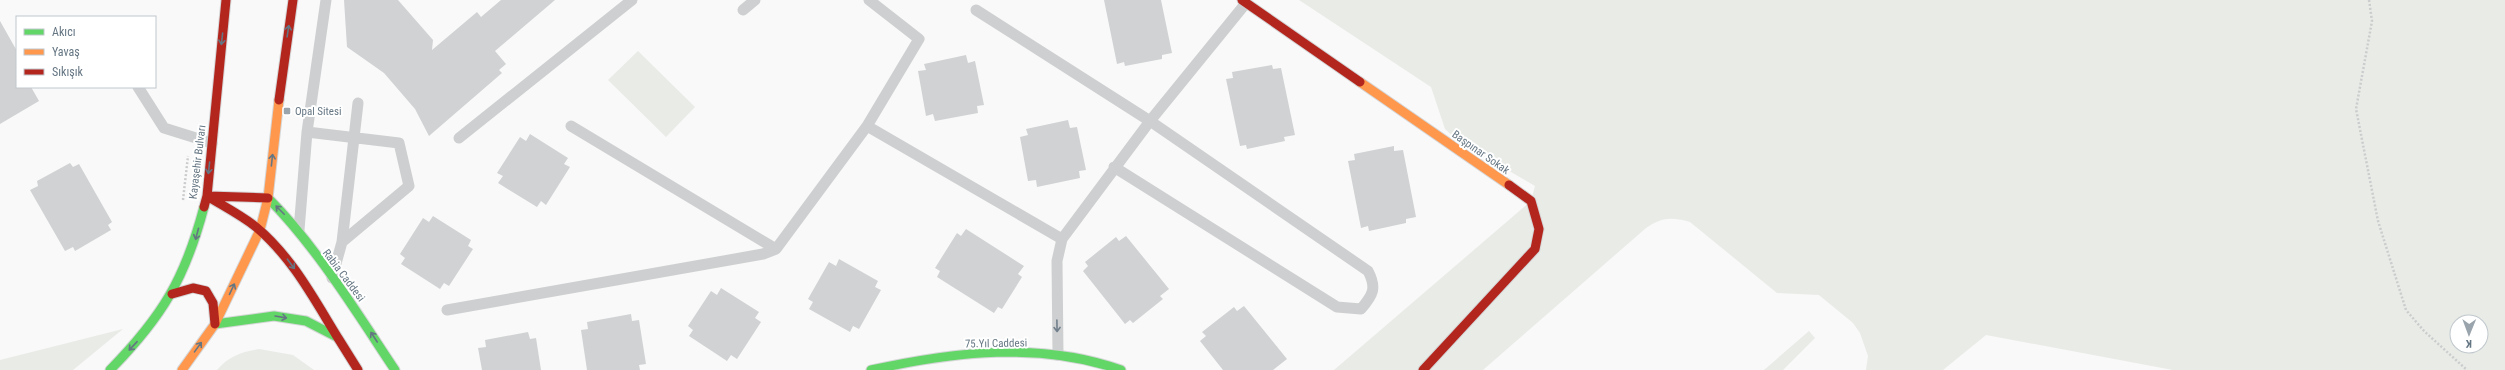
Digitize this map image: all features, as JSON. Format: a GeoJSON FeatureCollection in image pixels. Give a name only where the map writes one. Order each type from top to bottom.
{"type":"FeatureCollection","features":[{"type":"Feature","properties":{"kind":"main road","name":"Kayaşehir Bulvarı"},"geometry":{"type":"LineString","coordinates":[[110,370],[141,338],[172,294],[194,244],[207,196],[226,0]]}},
{"type":"Feature","properties":{"kind":"main road"},"geometry":{"type":"LineString","coordinates":[[182,370],[215,324],[260,230],[268,198],[283,63],[293,0]]}},
{"type":"Feature","properties":{"kind":"main road","name":"Başpınar Sokak"},"geometry":{"type":"LineString","coordinates":[[1244,2],[1531,201],[1539,229],[1535,248],[1423,370]]}},
{"type":"Feature","properties":{"kind":"main road"},"geometry":{"type":"LineString","coordinates":[[207,196],[268,198]]}},
{"type":"Feature","properties":{"kind":"main road"},"geometry":{"type":"LineString","coordinates":[[207,196],[260,230],[276,246],[299,275],[358,370]]}},
{"type":"Feature","properties":{"kind":"main road","name":"Rabia Caddesi"},"geometry":{"type":"LineString","coordinates":[[268,198],[299,233],[332,278],[395,370]]}},
{"type":"Feature","properties":{"kind":"main road"},"geometry":{"type":"LineString","coordinates":[[172,294],[188,288],[201,288],[210,294],[214,301],[215,324]]}},
{"type":"Feature","properties":{"kind":"main road"},"geometry":{"type":"LineString","coordinates":[[215,324],[274,316],[306,321],[338,338]]}},
{"type":"Feature","properties":{"kind":"main road","name":"75.Yıl Caddesi"},"geometry":{"type":"LineString","coordinates":[[871,370],[923,359],[960,356],[1029,354],[1058,355],[1092,360],[1121,370]]}},
{"type":"Feature","properties":{"kind":"lane"},"geometry":{"type":"LineString","coordinates":[[299,233],[307,132],[326,0]]}},
{"type":"Feature","properties":{"kind":"lane"},"geometry":{"type":"LineString","coordinates":[[458,138],[632,0]]}},
{"type":"Feature","properties":{"kind":"lane"},"geometry":{"type":"LineString","coordinates":[[743,10],[755,0]]}},
{"type":"Feature","properties":{"kind":"lane"},"geometry":{"type":"LineString","coordinates":[[447,310],[763,254],[776,249],[867,126],[919,39],[869,0]]}},
{"type":"Feature","properties":{"kind":"lane"},"geometry":{"type":"LineString","coordinates":[[1058,355],[1057,261],[1062,239],[1114,167],[1244,2]]}},
{"type":"Feature","properties":{"kind":"lane"},"geometry":{"type":"LineString","coordinates":[[976,10],[1150,121],[1368,271],[1374,282],[1371,297],[1361,309],[1337,307],[1114,167]]}},
{"type":"Feature","properties":{"kind":"lane"},"geometry":{"type":"LineString","coordinates":[[139,88],[164,128],[190,138],[212,143]]}},
{"type":"Feature","properties":{"kind":"lane"},"geometry":{"type":"LineString","coordinates":[[332,278],[342,242],[358,104]]}},
{"type":"Feature","properties":{"kind":"lane"},"geometry":{"type":"LineString","coordinates":[[571,126],[776,249]]}},
{"type":"Feature","properties":{"kind":"lane"},"geometry":{"type":"LineString","coordinates":[[867,126],[1062,239]]}},
{"type":"Feature","properties":{"kind":"lane"},"geometry":{"type":"LineString","coordinates":[[307,132],[399,143],[409,186],[342,242]]}},
{"type":"Feature","properties":{"kind":"path"},"geometry":{"type":"LineString","coordinates":[[2369,0],[2372,21],[2356,109],[2378,221],[2406,310],[2424,331],[2466,370]]}},
{"type":"Feature","properties":{"kind":"path"},"geometry":{"type":"LineString","coordinates":[[183,202],[190,138]]}},
{"type":"Feature","properties":{"kind":"shaded area"},"geometry":{"type":"Polygon","coordinates":[[[1299,0],[2505,0],[2505,370],[2173,370],[1986,335],[1943,370],[1866,370],[1868,356],[1860,333],[1853,323],[1819,295],[1777,293],[1690,222],[1677,219],[1667,219],[1652,224],[1646,228],[1483,370],[1334,370],[1531,201],[1535,186],[1458,141],[1445,129],[1431,87],[1299,0]]]}},
{"type":"Feature","properties":{"kind":"shaded area"},"geometry":{"type":"Polygon","coordinates":[[[638,51],[695,107],[666,137],[608,80],[638,51]]]}},
{"type":"Feature","properties":{"kind":"shaded area"},"geometry":{"type":"Polygon","coordinates":[[[123,329],[73,370],[0,370],[0,360],[123,329]]]}},
{"type":"Feature","properties":{"kind":"shaded area"},"geometry":{"type":"Polygon","coordinates":[[[1809,331],[1815,338],[1783,370],[1764,370],[1809,331]]]}},
{"type":"Feature","properties":{"kind":"shaded area"},"geometry":{"type":"Polygon","coordinates":[[[259,349],[293,355],[314,370],[217,370],[226,361],[236,355],[259,349]]]}},
{"type":"Feature","properties":{"kind":"building"},"geometry":{"type":"Polygon","coordinates":[[[344,0],[398,0],[433,40],[432,50],[477,12],[481,17],[501,0],[555,0],[495,51],[506,64],[499,70],[502,73],[429,136],[415,109],[384,73],[347,47],[344,0]]]}},
{"type":"Feature","properties":{"kind":"building"},"geometry":{"type":"Polygon","coordinates":[[[1104,0],[1161,0],[1172,53],[1162,55],[1162,59],[1125,66],[1124,62],[1117,64],[1104,0]]]}},
{"type":"Feature","properties":{"kind":"building"},"geometry":{"type":"Polygon","coordinates":[[[0,21],[16,49],[16,88],[32,88],[39,101],[0,124],[0,21]]]}},
{"type":"Feature","properties":{"kind":"building"},"geometry":{"type":"Polygon","coordinates":[[[966,55],[968,63],[975,61],[984,105],[977,106],[978,113],[935,121],[933,114],[926,116],[918,71],[926,70],[924,64],[966,55]]]}},
{"type":"Feature","properties":{"kind":"building"},"geometry":{"type":"Polygon","coordinates":[[[1272,65],[1273,69],[1281,68],[1295,135],[1284,137],[1285,141],[1247,149],[1246,145],[1240,146],[1226,79],[1233,78],[1232,72],[1272,65]]]}},
{"type":"Feature","properties":{"kind":"building"},"geometry":{"type":"Polygon","coordinates":[[[1068,120],[1070,128],[1077,127],[1086,170],[1079,171],[1080,178],[1037,187],[1036,180],[1028,181],[1020,137],[1028,135],[1026,129],[1068,120]]]}},
{"type":"Feature","properties":{"kind":"building"},"geometry":{"type":"Polygon","coordinates":[[[530,134],[568,158],[564,164],[570,167],[546,205],[541,201],[537,207],[498,183],[503,176],[497,173],[520,137],[526,141],[530,134]]]}},
{"type":"Feature","properties":{"kind":"building"},"geometry":{"type":"Polygon","coordinates":[[[1394,146],[1394,151],[1403,150],[1416,217],[1406,219],[1406,223],[1369,231],[1368,226],[1361,228],[1348,161],[1355,160],[1354,154],[1394,146]]]}},
{"type":"Feature","properties":{"kind":"building"},"geometry":{"type":"Polygon","coordinates":[[[70,163],[73,167],[79,164],[112,222],[108,225],[111,230],[75,251],[73,247],[65,251],[30,190],[38,186],[37,181],[70,163]]]}},
{"type":"Feature","properties":{"kind":"building"},"geometry":{"type":"Polygon","coordinates":[[[433,216],[471,240],[468,246],[473,249],[449,286],[444,283],[440,289],[401,264],[405,258],[400,254],[423,218],[429,222],[433,216]]]}},
{"type":"Feature","properties":{"kind":"building"},"geometry":{"type":"Polygon","coordinates":[[[966,229],[1024,266],[1018,274],[1022,277],[1002,309],[998,307],[994,313],[937,277],[940,271],[935,268],[957,233],[961,236],[966,229]]]}},
{"type":"Feature","properties":{"kind":"building"},"geometry":{"type":"Polygon","coordinates":[[[1126,236],[1169,289],[1160,296],[1163,299],[1133,323],[1130,320],[1125,324],[1083,271],[1088,266],[1085,262],[1116,237],[1119,241],[1126,236]]]}},
{"type":"Feature","properties":{"kind":"building"},"geometry":{"type":"Polygon","coordinates":[[[839,259],[878,281],[875,287],[881,290],[859,329],[853,326],[850,332],[809,309],[813,302],[808,299],[829,262],[836,266],[839,259]]]}},
{"type":"Feature","properties":{"kind":"building"},"geometry":{"type":"Polygon","coordinates":[[[721,288],[759,312],[755,318],[761,322],[737,359],[731,355],[727,361],[689,336],[693,330],[688,326],[711,291],[717,295],[721,288]]]}},
{"type":"Feature","properties":{"kind":"building"},"geometry":{"type":"Polygon","coordinates":[[[1244,306],[1287,359],[1273,370],[1223,370],[1200,341],[1206,336],[1202,332],[1234,307],[1237,311],[1244,306]]]}},
{"type":"Feature","properties":{"kind":"building"},"geometry":{"type":"Polygon","coordinates":[[[631,314],[632,321],[639,320],[646,364],[639,365],[640,370],[587,370],[581,330],[588,329],[587,322],[631,314]]]}},
{"type":"Feature","properties":{"kind":"building"},"geometry":{"type":"Polygon","coordinates":[[[528,332],[530,339],[536,338],[541,370],[482,370],[478,348],[486,347],[485,340],[528,332]]]}},
{"type":"Feature","properties":{"kind":"traffic: fast"},"geometry":{"type":"LineString","coordinates":[[268,198],[286,217],[319,258],[351,303],[395,370]]}},
{"type":"Feature","properties":{"kind":"traffic: fast"},"geometry":{"type":"LineString","coordinates":[[110,370],[144,332],[158,314],[169,296],[189,255],[204,207]]}},
{"type":"Feature","properties":{"kind":"traffic: fast"},"geometry":{"type":"LineString","coordinates":[[215,324],[274,316],[306,321],[337,337]]}},
{"type":"Feature","properties":{"kind":"traffic: fast"},"geometry":{"type":"LineString","coordinates":[[871,370],[933,358],[996,352],[1059,355],[1090,361],[1121,370]]}},
{"type":"Feature","properties":{"kind":"traffic: slow"},"geometry":{"type":"LineString","coordinates":[[1360,82],[1509,185]]}},
{"type":"Feature","properties":{"kind":"traffic: slow"},"geometry":{"type":"LineString","coordinates":[[182,370],[215,324],[260,230],[268,198],[279,100]]}},
{"type":"Feature","properties":{"kind":"traffic: jam"},"geometry":{"type":"LineString","coordinates":[[204,207],[207,196],[226,0]]}},
{"type":"Feature","properties":{"kind":"traffic: jam"},"geometry":{"type":"LineString","coordinates":[[279,100],[293,0]]}},
{"type":"Feature","properties":{"kind":"traffic: jam"},"geometry":{"type":"LineString","coordinates":[[1242,0],[1360,82]]}},
{"type":"Feature","properties":{"kind":"traffic: jam"},"geometry":{"type":"LineString","coordinates":[[1423,370],[1535,249],[1539,229],[1531,201],[1509,185]]}},
{"type":"Feature","properties":{"kind":"traffic: jam"},"geometry":{"type":"LineString","coordinates":[[207,196],[256,227],[281,252],[302,279],[338,338]]}},
{"type":"Feature","properties":{"kind":"traffic: jam"},"geometry":{"type":"LineString","coordinates":[[208,196],[268,198]]}},
{"type":"Feature","properties":{"kind":"traffic: jam"},"geometry":{"type":"LineString","coordinates":[[172,294],[193,288],[206,291],[213,303],[215,324]]}},
{"type":"Feature","properties":{"kind":"traffic: jam"},"geometry":{"type":"LineString","coordinates":[[338,338],[358,370]]}},
{"type":"Feature","properties":{"kind":"place","name":"Opal Sitesi"},"geometry":{"type":"Point","coordinates":[287,111]}}]}
